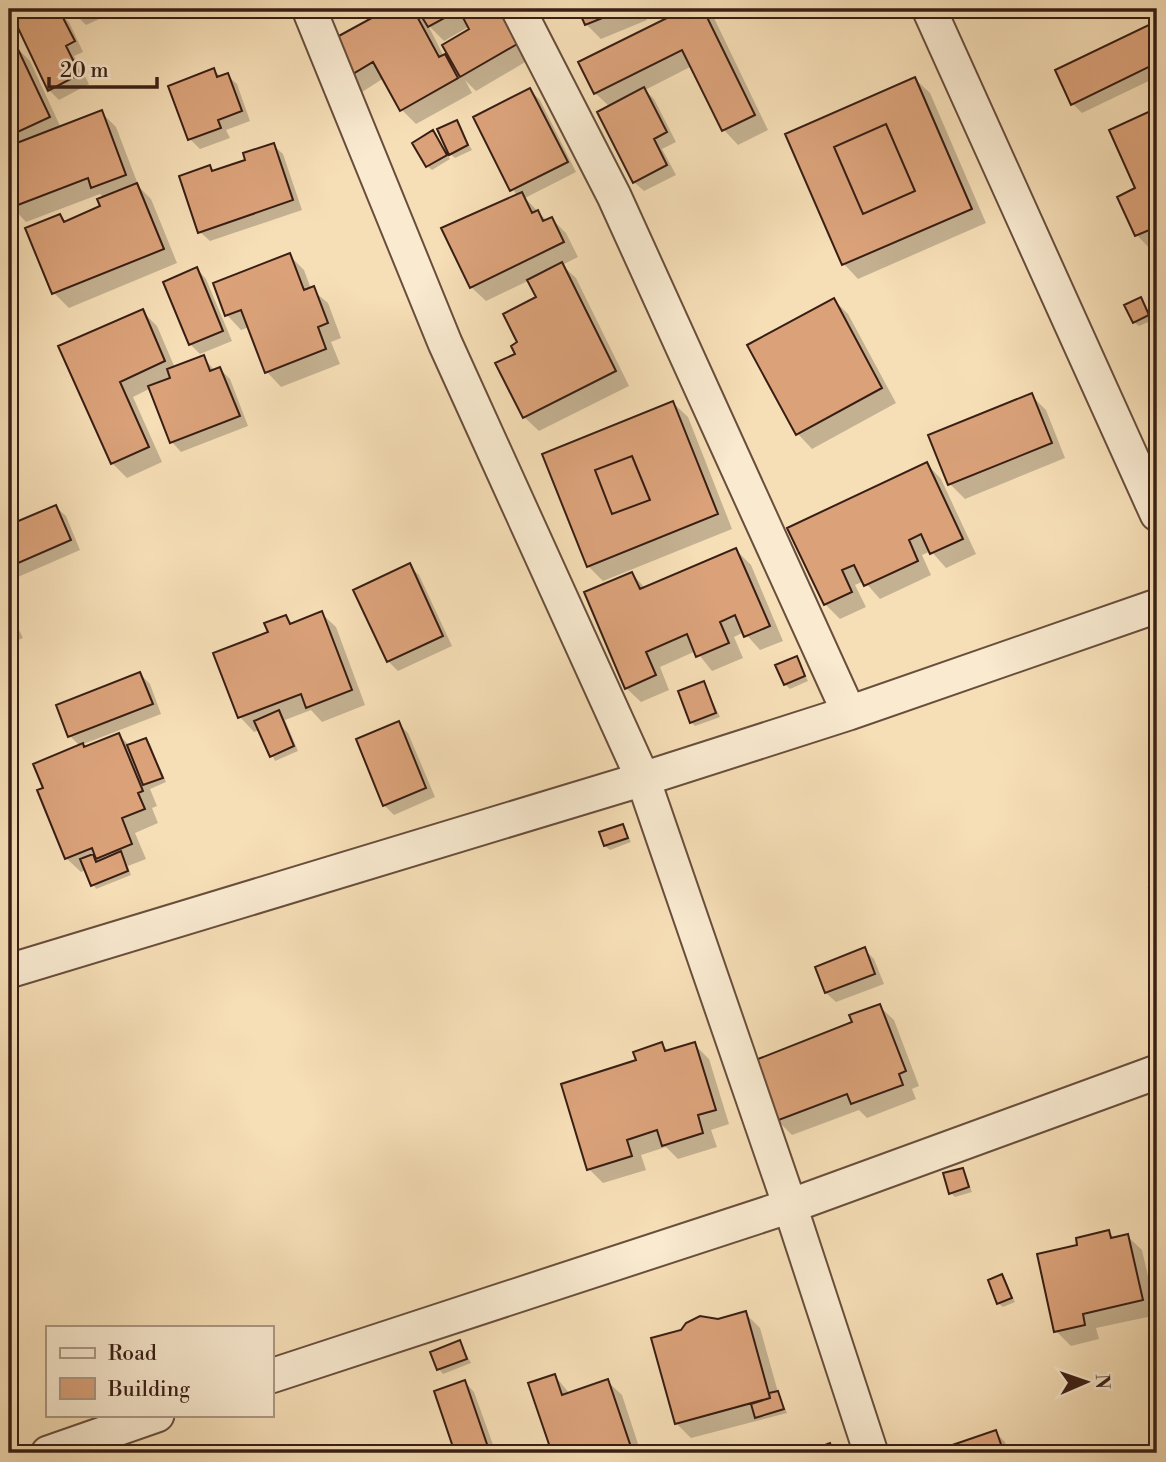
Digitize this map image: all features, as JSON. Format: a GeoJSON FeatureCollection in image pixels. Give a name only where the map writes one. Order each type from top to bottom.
{"type":"FeatureCollection","features":[{"type":"Feature","properties":{"kind":"street"},"geometry":{"type":"LineString","coordinates":[[309,9],[445,344],[643,779],[790,1206],[870,1453]]}},
{"type":"Feature","properties":{"kind":"street"},"geometry":{"type":"LineString","coordinates":[[518,9],[614,196],[849,713]]}},
{"type":"Feature","properties":{"kind":"street"},"geometry":{"type":"LineString","coordinates":[[929,9],[1157,514]]}},
{"type":"Feature","properties":{"kind":"street"},"geometry":{"type":"LineString","coordinates":[[9,971],[643,779],[849,713],[1157,606]]}},
{"type":"Feature","properties":{"kind":"street"},"geometry":{"type":"LineString","coordinates":[[273,1376],[790,1206],[1157,1072]]}},
{"type":"Feature","properties":{"kind":"street"},"geometry":{"type":"LineString","coordinates":[[48,1453],[154,1416]]}},
{"type":"Feature","properties":{"kind":"building"},"geometry":{"type":"Polygon","coordinates":[[[9,9],[50,9],[52,14],[59,10],[75,41],[66,46],[80,74],[48,91],[9,9]]]}},
{"type":"Feature","properties":{"kind":"building"},"geometry":{"type":"Polygon","coordinates":[[[388,9],[413,9],[439,57],[445,54],[458,78],[400,111],[373,62],[346,78],[326,43],[388,9]]]}},
{"type":"Feature","properties":{"kind":"building"},"geometry":{"type":"Polygon","coordinates":[[[417,9],[499,9],[519,43],[460,77],[442,45],[469,29],[459,10],[428,27],[417,9]]]}},
{"type":"Feature","properties":{"kind":"building"},"geometry":{"type":"Polygon","coordinates":[[[578,9],[625,9],[585,25],[578,9]]]}},
{"type":"Feature","properties":{"kind":"building"},"geometry":{"type":"Polygon","coordinates":[[[685,9],[703,9],[755,115],[722,131],[682,50],[594,94],[578,62],[685,9]]]}},
{"type":"Feature","properties":{"kind":"building"},"geometry":{"type":"Polygon","coordinates":[[[1157,21],[1157,63],[1071,105],[1055,70],[1157,21]]]}},
{"type":"Feature","properties":{"kind":"building"},"geometry":{"type":"Polygon","coordinates":[[[16,45],[50,117],[9,136],[9,48],[16,45]]]}},
{"type":"Feature","properties":{"kind":"building"},"geometry":{"type":"Polygon","coordinates":[[[214,68],[217,77],[228,73],[242,111],[218,120],[221,128],[188,140],[168,86],[214,68]]]}},
{"type":"Feature","properties":{"kind":"building"},"geometry":{"type":"Polygon","coordinates":[[[915,77],[972,209],[842,265],[785,134],[915,77]],[[886,124],[834,147],[863,214],[915,191],[886,124]]]}},
{"type":"Feature","properties":{"kind":"building"},"geometry":{"type":"Polygon","coordinates":[[[644,87],[667,132],[654,139],[667,165],[633,183],[597,112],[644,87]]]}},
{"type":"Feature","properties":{"kind":"building"},"geometry":{"type":"Polygon","coordinates":[[[530,88],[568,162],[510,191],[473,117],[530,88]]]}},
{"type":"Feature","properties":{"kind":"building"},"geometry":{"type":"Polygon","coordinates":[[[1157,108],[1157,236],[1154,228],[1135,236],[1117,197],[1135,188],[1109,130],[1157,108]]]}},
{"type":"Feature","properties":{"kind":"building"},"geometry":{"type":"Polygon","coordinates":[[[102,110],[126,175],[91,188],[88,178],[10,208],[9,146],[102,110]]]}},
{"type":"Feature","properties":{"kind":"building"},"geometry":{"type":"Polygon","coordinates":[[[457,120],[468,145],[449,155],[437,129],[457,120]]]}},
{"type":"Feature","properties":{"kind":"building"},"geometry":{"type":"Polygon","coordinates":[[[886,124],[915,191],[863,214],[834,147],[886,124]]]}},
{"type":"Feature","properties":{"kind":"building"},"geometry":{"type":"Polygon","coordinates":[[[433,130],[447,155],[426,167],[412,143],[433,130]]]}},
{"type":"Feature","properties":{"kind":"building"},"geometry":{"type":"Polygon","coordinates":[[[274,143],[293,200],[198,233],[179,176],[210,165],[212,171],[245,160],[243,153],[274,143]]]}},
{"type":"Feature","properties":{"kind":"building"},"geometry":{"type":"Polygon","coordinates":[[[137,183],[164,249],[52,294],[25,228],[60,214],[64,222],[100,206],[97,199],[137,183]]]}},
{"type":"Feature","properties":{"kind":"building"},"geometry":{"type":"Polygon","coordinates":[[[522,192],[532,213],[538,210],[543,221],[552,217],[564,242],[470,288],[441,228],[522,192]]]}},
{"type":"Feature","properties":{"kind":"building"},"geometry":{"type":"Polygon","coordinates":[[[290,253],[304,290],[314,286],[328,323],[318,327],[326,349],[265,373],[241,310],[225,316],[213,283],[290,253]]]}},
{"type":"Feature","properties":{"kind":"building"},"geometry":{"type":"Polygon","coordinates":[[[562,262],[616,371],[523,418],[495,363],[515,354],[511,346],[517,342],[503,314],[536,297],[527,280],[562,262]]]}},
{"type":"Feature","properties":{"kind":"building"},"geometry":{"type":"Polygon","coordinates":[[[197,267],[223,331],[189,345],[163,282],[197,267]]]}},
{"type":"Feature","properties":{"kind":"building"},"geometry":{"type":"Polygon","coordinates":[[[1141,297],[1149,315],[1133,323],[1124,305],[1141,297]]]}},
{"type":"Feature","properties":{"kind":"building"},"geometry":{"type":"Polygon","coordinates":[[[834,298],[882,388],[796,435],[747,345],[834,298]]]}},
{"type":"Feature","properties":{"kind":"building"},"geometry":{"type":"Polygon","coordinates":[[[143,309],[165,361],[120,382],[149,447],[111,464],[58,346],[143,309]]]}},
{"type":"Feature","properties":{"kind":"building"},"geometry":{"type":"Polygon","coordinates":[[[204,355],[210,371],[220,367],[240,416],[170,443],[148,386],[170,378],[167,369],[204,355]]]}},
{"type":"Feature","properties":{"kind":"building"},"geometry":{"type":"Polygon","coordinates":[[[1032,393],[1052,443],[948,485],[928,435],[1032,393]]]}},
{"type":"Feature","properties":{"kind":"building"},"geometry":{"type":"Polygon","coordinates":[[[673,401],[718,514],[587,567],[542,454],[673,401]],[[632,456],[595,470],[612,514],[650,500],[632,456]]]}},
{"type":"Feature","properties":{"kind":"building"},"geometry":{"type":"Polygon","coordinates":[[[632,456],[650,500],[612,514],[595,470],[632,456]]]}},
{"type":"Feature","properties":{"kind":"building"},"geometry":{"type":"Polygon","coordinates":[[[927,462],[963,539],[930,554],[921,534],[909,540],[918,561],[864,586],[854,565],[842,570],[852,592],[824,605],[787,528],[927,462]]]}},
{"type":"Feature","properties":{"kind":"building"},"geometry":{"type":"Polygon","coordinates":[[[56,505],[71,540],[9,567],[9,525],[56,505]]]}},
{"type":"Feature","properties":{"kind":"building"},"geometry":{"type":"Polygon","coordinates":[[[736,548],[770,626],[744,637],[735,615],[720,622],[729,643],[696,657],[687,634],[646,652],[656,675],[625,689],[584,592],[632,572],[640,589],[736,548]]]}},
{"type":"Feature","properties":{"kind":"building"},"geometry":{"type":"Polygon","coordinates":[[[410,563],[443,636],[387,662],[353,590],[410,563]]]}},
{"type":"Feature","properties":{"kind":"building"},"geometry":{"type":"Polygon","coordinates":[[[322,611],[352,690],[306,708],[301,694],[238,718],[213,653],[268,632],[264,623],[286,615],[290,624],[322,611]]]}},
{"type":"Feature","properties":{"kind":"building"},"geometry":{"type":"Polygon","coordinates":[[[797,656],[805,676],[784,685],[775,665],[797,656]]]}},
{"type":"Feature","properties":{"kind":"building"},"geometry":{"type":"Polygon","coordinates":[[[140,672],[153,704],[68,737],[56,705],[140,672]]]}},
{"type":"Feature","properties":{"kind":"building"},"geometry":{"type":"Polygon","coordinates":[[[704,681],[716,713],[690,723],[678,691],[704,681]]]}},
{"type":"Feature","properties":{"kind":"building"},"geometry":{"type":"Polygon","coordinates":[[[279,710],[294,746],[270,757],[254,721],[279,710]]]}},
{"type":"Feature","properties":{"kind":"building"},"geometry":{"type":"Polygon","coordinates":[[[399,721],[426,788],[383,806],[356,739],[399,721]]]}},
{"type":"Feature","properties":{"kind":"building"},"geometry":{"type":"Polygon","coordinates":[[[119,733],[143,791],[138,793],[145,809],[122,818],[132,844],[96,859],[92,848],[65,859],[37,790],[43,788],[33,764],[83,743],[84,747],[119,733]]]}},
{"type":"Feature","properties":{"kind":"building"},"geometry":{"type":"Polygon","coordinates":[[[146,738],[163,778],[143,785],[127,745],[146,738]]]}},
{"type":"Feature","properties":{"kind":"building"},"geometry":{"type":"Polygon","coordinates":[[[623,824],[628,838],[604,846],[599,832],[623,824]]]}},
{"type":"Feature","properties":{"kind":"building"},"geometry":{"type":"Polygon","coordinates":[[[121,851],[128,871],[91,886],[80,859],[93,854],[96,862],[121,851]]]}},
{"type":"Feature","properties":{"kind":"building"},"geometry":{"type":"Polygon","coordinates":[[[1157,885],[1157,914],[1149,888],[1157,885]]]}},
{"type":"Feature","properties":{"kind":"building"},"geometry":{"type":"Polygon","coordinates":[[[865,947],[875,974],[825,993],[815,967],[865,947]]]}},
{"type":"Feature","properties":{"kind":"building"},"geometry":{"type":"Polygon","coordinates":[[[880,1004],[906,1071],[899,1074],[903,1085],[851,1104],[847,1094],[776,1121],[753,1061],[852,1022],[849,1015],[880,1004]]]}},
{"type":"Feature","properties":{"kind":"building"},"geometry":{"type":"Polygon","coordinates":[[[662,1042],[665,1051],[695,1042],[716,1110],[698,1115],[703,1133],[662,1146],[657,1130],[627,1140],[632,1156],[587,1170],[561,1084],[636,1060],[633,1052],[662,1042]]]}},
{"type":"Feature","properties":{"kind":"building"},"geometry":{"type":"Polygon","coordinates":[[[963,1168],[969,1187],[949,1194],[943,1173],[963,1168]]]}},
{"type":"Feature","properties":{"kind":"building"},"geometry":{"type":"Polygon","coordinates":[[[1109,1230],[1111,1238],[1128,1234],[1143,1300],[1083,1314],[1085,1325],[1054,1332],[1037,1254],[1077,1245],[1076,1238],[1109,1230]]]}},
{"type":"Feature","properties":{"kind":"building"},"geometry":{"type":"Polygon","coordinates":[[[1002,1274],[1012,1298],[997,1304],[988,1280],[1002,1274]]]}},
{"type":"Feature","properties":{"kind":"building"},"geometry":{"type":"Polygon","coordinates":[[[746,1311],[770,1398],[675,1424],[651,1338],[681,1330],[686,1323],[700,1316],[718,1319],[746,1311]]]}},
{"type":"Feature","properties":{"kind":"building"},"geometry":{"type":"Polygon","coordinates":[[[460,1340],[467,1359],[437,1370],[430,1352],[460,1340]]]}},
{"type":"Feature","properties":{"kind":"building"},"geometry":{"type":"Polygon","coordinates":[[[555,1374],[562,1395],[608,1379],[633,1453],[552,1453],[528,1383],[555,1374]]]}},
{"type":"Feature","properties":{"kind":"building"},"geometry":{"type":"Polygon","coordinates":[[[465,1380],[490,1453],[455,1453],[434,1391],[465,1380]]]}},
{"type":"Feature","properties":{"kind":"building"},"geometry":{"type":"Polygon","coordinates":[[[778,1391],[784,1409],[755,1418],[751,1404],[770,1398],[769,1393],[778,1391]]]}},
{"type":"Feature","properties":{"kind":"building"},"geometry":{"type":"Polygon","coordinates":[[[996,1430],[1004,1453],[929,1453],[996,1430]]]}},
{"type":"Feature","properties":{"kind":"building"},"geometry":{"type":"Polygon","coordinates":[[[830,1443],[834,1453],[809,1451],[830,1443]]]}}]}
